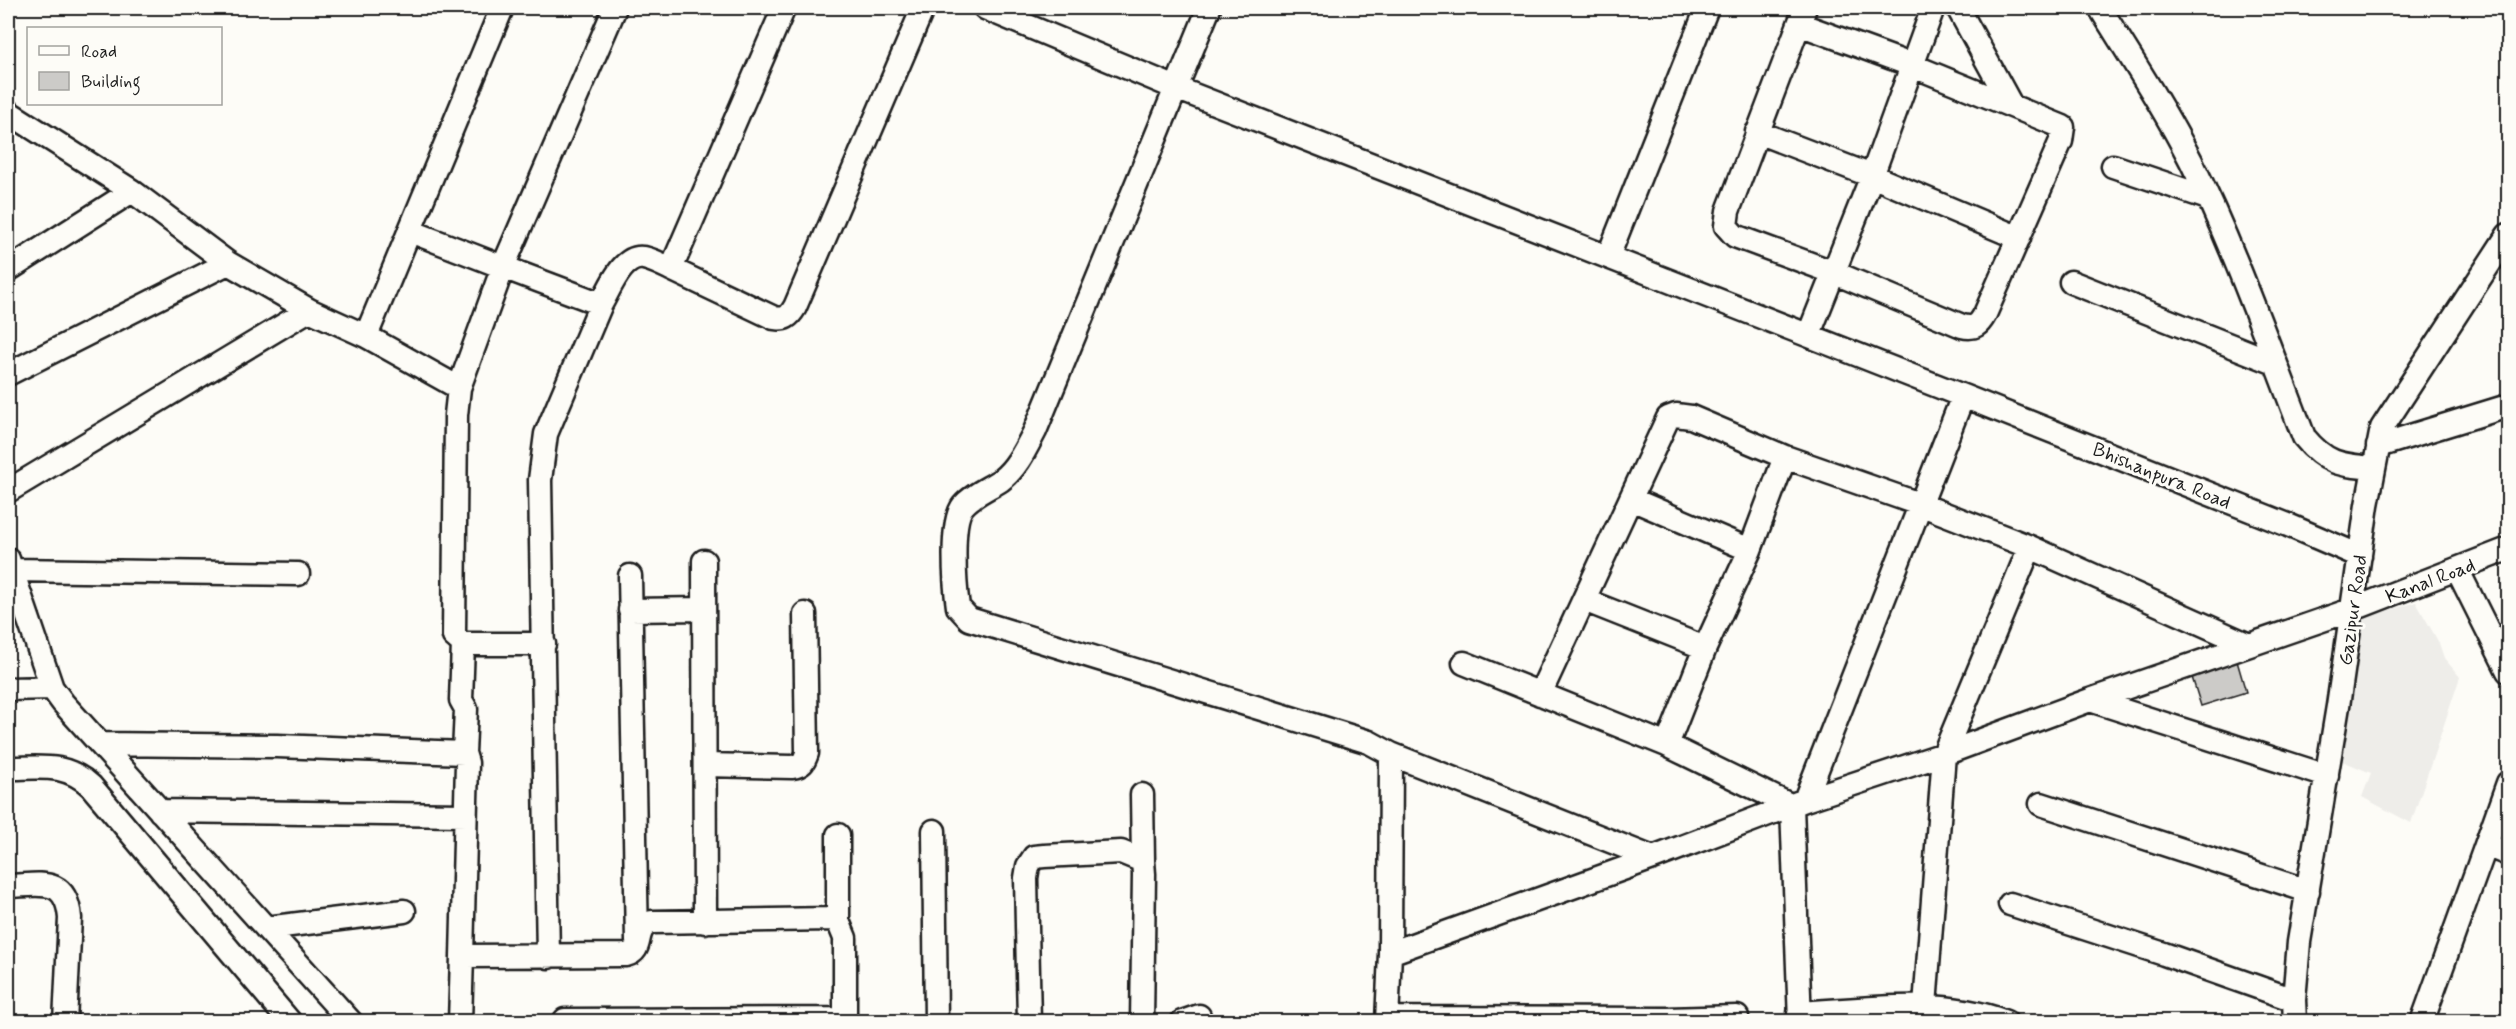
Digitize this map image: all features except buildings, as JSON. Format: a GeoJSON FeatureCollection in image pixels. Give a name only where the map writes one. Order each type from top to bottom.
{"type":"FeatureCollection","features":[{"type":"Feature","properties":{"kind":"street"},"geometry":{"type":"LineString","coordinates":[[366,336],[501,8]]}},
{"type":"Feature","properties":{"kind":"street"},"geometry":{"type":"LineString","coordinates":[[544,644],[463,644],[454,636],[452,628],[459,388],[503,267],[615,8]]}},
{"type":"Feature","properties":{"kind":"street"},"geometry":{"type":"LineString","coordinates":[[671,269],[784,8]]}},
{"type":"Feature","properties":{"kind":"street"},"geometry":{"type":"LineString","coordinates":[[548,957],[540,480],[546,435],[601,304],[625,264],[632,259],[643,258],[671,269],[774,318],[782,319],[789,316],[795,307],[923,8]]}},
{"type":"Feature","properties":{"kind":"street","name":"Bhishanpura Road"},"geometry":{"type":"LineString","coordinates":[[985,8],[1176,88],[1809,334],[2288,525],[2360,556]]}},
{"type":"Feature","properties":{"kind":"street"},"geometry":{"type":"LineString","coordinates":[[1209,8],[1035,431],[1012,469],[1003,478],[968,501],[958,514],[956,540],[958,606],[969,619],[1369,742],[1391,754],[1653,858]]}},
{"type":"Feature","properties":{"kind":"street"},"geometry":{"type":"LineString","coordinates":[[1608,257],[1707,8]]}},
{"type":"Feature","properties":{"kind":"street"},"geometry":{"type":"LineString","coordinates":[[1809,334],[1872,176],[1933,8]]}},
{"type":"Feature","properties":{"kind":"street"},"geometry":{"type":"LineString","coordinates":[[1958,8],[2011,105]]}},
{"type":"Feature","properties":{"kind":"street"},"geometry":{"type":"LineString","coordinates":[[2100,8],[2169,120],[2208,198],[2304,437],[2314,449],[2325,459],[2340,465],[2376,457],[2508,406]]}},
{"type":"Feature","properties":{"kind":"street"},"geometry":{"type":"LineString","coordinates":[[1802,16],[1911,65],[2063,127],[2061,141],[1979,325],[1971,328],[1962,326],[1835,273],[1734,236],[1726,226],[1728,211],[1802,16]]}},
{"type":"Feature","properties":{"kind":"street"},"geometry":{"type":"LineString","coordinates":[[8,112],[132,192],[228,263],[309,310],[366,336],[459,388]]}},
{"type":"Feature","properties":{"kind":"street"},"geometry":{"type":"LineString","coordinates":[[1757,132],[1872,176],[2019,238]]}},
{"type":"Feature","properties":{"kind":"street"},"geometry":{"type":"LineString","coordinates":[[2113,166],[2208,198]]}},
{"type":"Feature","properties":{"kind":"street"},"geometry":{"type":"LineString","coordinates":[[8,270],[132,192]]}},
{"type":"Feature","properties":{"kind":"street"},"geometry":{"type":"LineString","coordinates":[[410,231],[601,304]]}},
{"type":"Feature","properties":{"kind":"street","name":"Gazipur Road"},"geometry":{"type":"LineString","coordinates":[[2295,1011],[2300,942],[2327,776],[2350,610],[2382,428],[2508,235]]}},
{"type":"Feature","properties":{"kind":"street"},"geometry":{"type":"LineString","coordinates":[[8,374],[228,263]]}},
{"type":"Feature","properties":{"kind":"street"},"geometry":{"type":"LineString","coordinates":[[2072,282],[2275,363]]}},
{"type":"Feature","properties":{"kind":"street"},"geometry":{"type":"LineString","coordinates":[[8,491],[309,310]]}},
{"type":"Feature","properties":{"kind":"street"},"geometry":{"type":"LineString","coordinates":[[1963,396],[1922,505],[1799,803],[1799,1017],[1925,1006],[1966,1010],[2006,1022]]}},
{"type":"Feature","properties":{"kind":"street"},"geometry":{"type":"LineString","coordinates":[[1540,694],[1668,418],[1676,415],[1691,417],[1785,457],[1922,505],[2030,547],[2249,645]]}},
{"type":"Feature","properties":{"kind":"street"},"geometry":{"type":"LineString","coordinates":[[1667,745],[1705,648],[1750,550],[1785,457]]}},
{"type":"Feature","properties":{"kind":"street"},"geometry":{"type":"LineString","coordinates":[[1631,499],[1750,550]]}},
{"type":"Feature","properties":{"kind":"street"},"geometry":{"type":"LineString","coordinates":[[1925,1006],[1944,754],[2030,547]]}},
{"type":"Feature","properties":{"kind":"street","name":"Kanal Road"},"geometry":{"type":"LineString","coordinates":[[1390,953],[1799,803],[2350,610],[2508,549]]}},
{"type":"Feature","properties":{"kind":"street"},"geometry":{"type":"LineString","coordinates":[[704,561],[705,922]]}},
{"type":"Feature","properties":{"kind":"street"},"geometry":{"type":"LineString","coordinates":[[298,574],[9,564],[52,688],[351,1022]]}},
{"type":"Feature","properties":{"kind":"street"},"geometry":{"type":"LineString","coordinates":[[2457,569],[2508,671]]}},
{"type":"Feature","properties":{"kind":"street"},"geometry":{"type":"LineString","coordinates":[[630,576],[637,949]]}},
{"type":"Feature","properties":{"kind":"street"},"geometry":{"type":"LineString","coordinates":[[1584,600],[1705,648]]}},
{"type":"Feature","properties":{"kind":"street"},"geometry":{"type":"LineString","coordinates":[[630,610],[704,609]]}},
{"type":"Feature","properties":{"kind":"street"},"geometry":{"type":"LineString","coordinates":[[705,765],[792,767],[800,766],[805,762],[807,753],[805,614]]}},
{"type":"Feature","properties":{"kind":"street"},"geometry":{"type":"LineString","coordinates":[[460,1022],[467,763],[464,753],[466,709],[461,700],[463,644]]}},
{"type":"Feature","properties":{"kind":"street"},"geometry":{"type":"LineString","coordinates":[[1464,663],[1667,745],[1799,803]]}},
{"type":"Feature","properties":{"kind":"street"},"geometry":{"type":"LineString","coordinates":[[8,689],[52,688]]}},
{"type":"Feature","properties":{"kind":"street"},"geometry":{"type":"LineString","coordinates":[[2090,700],[2327,776]]}},
{"type":"Feature","properties":{"kind":"street"},"geometry":{"type":"LineString","coordinates":[[100,744],[277,746],[464,753]]}},
{"type":"Feature","properties":{"kind":"street"},"geometry":{"type":"LineString","coordinates":[[1391,754],[1390,953],[1387,1020],[1667,1020],[1737,1017]]}},
{"type":"Feature","properties":{"kind":"street"},"geometry":{"type":"LineString","coordinates":[[8,768],[65,769],[79,775],[91,786],[290,1022]]}},
{"type":"Feature","properties":{"kind":"street"},"geometry":{"type":"LineString","coordinates":[[2422,1022],[2508,783]]}},
{"type":"Feature","properties":{"kind":"street"},"geometry":{"type":"LineString","coordinates":[[1142,795],[1142,1022]]}},
{"type":"Feature","properties":{"kind":"street"},"geometry":{"type":"LineString","coordinates":[[2041,804],[2308,891]]}},
{"type":"Feature","properties":{"kind":"street"},"geometry":{"type":"LineString","coordinates":[[160,811],[465,815]]}},
{"type":"Feature","properties":{"kind":"street"},"geometry":{"type":"LineString","coordinates":[[934,831],[936,1022]]}},
{"type":"Feature","properties":{"kind":"street"},"geometry":{"type":"LineString","coordinates":[[565,1020],[845,1020],[845,938],[838,921],[838,835]]}},
{"type":"Feature","properties":{"kind":"street"},"geometry":{"type":"LineString","coordinates":[[2486,845],[2508,854]]}},
{"type":"Feature","properties":{"kind":"street"},"geometry":{"type":"LineString","coordinates":[[1029,1022],[1026,878],[1028,866],[1034,858],[1121,852],[1143,861]]}},
{"type":"Feature","properties":{"kind":"street"},"geometry":{"type":"LineString","coordinates":[[8,886],[46,885],[63,891],[68,901],[70,918],[65,1022]]}},
{"type":"Feature","properties":{"kind":"street"},"geometry":{"type":"LineString","coordinates":[[2010,904],[2164,954],[2295,1011]]}},
{"type":"Feature","properties":{"kind":"street"},"geometry":{"type":"LineString","coordinates":[[266,928],[404,911]]}},
{"type":"Feature","properties":{"kind":"street"},"geometry":{"type":"LineString","coordinates":[[462,956],[548,957],[632,954],[637,949],[640,931],[644,924],[652,922],[830,918],[838,921]]}},
{"type":"Feature","properties":{"kind":"shaded area"},"geometry":{"type":"Polygon","coordinates":[[[2416,602],[2439,643],[2444,658],[2460,677],[2411,823],[2362,797],[2371,773],[2340,760],[2363,618],[2416,602]]]}}]}
